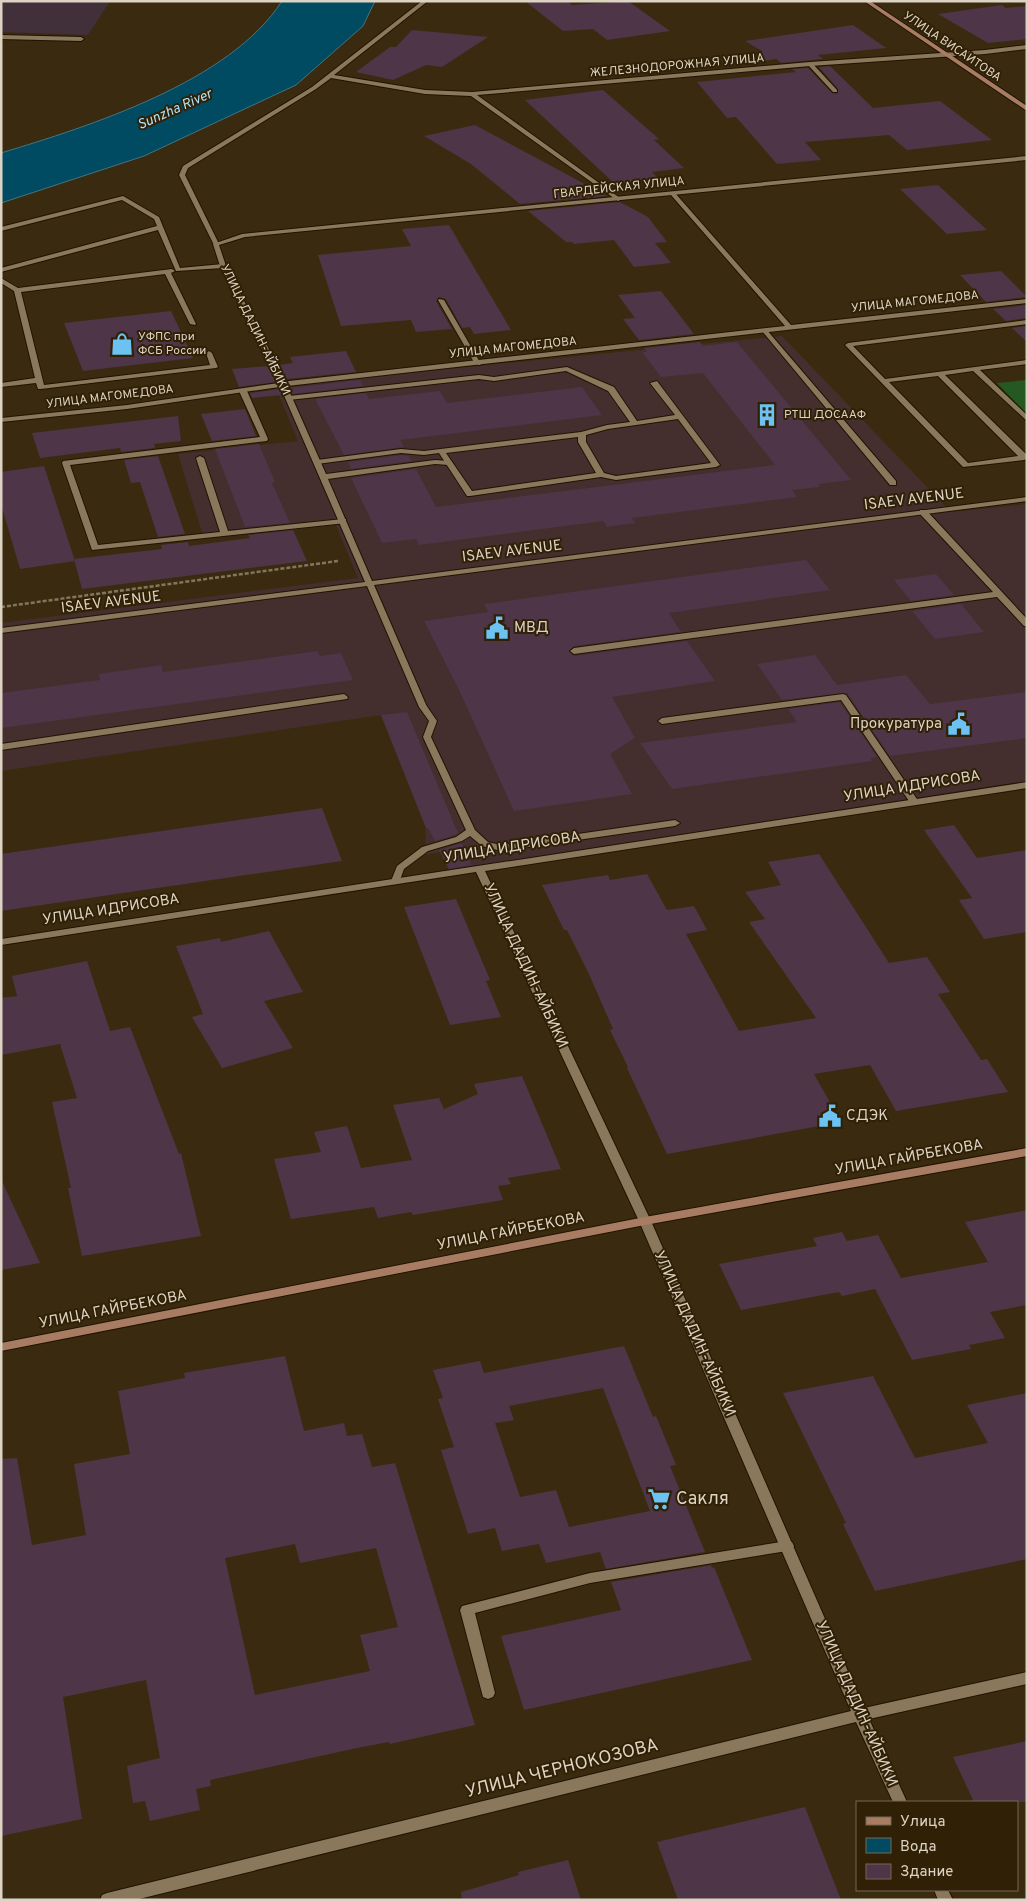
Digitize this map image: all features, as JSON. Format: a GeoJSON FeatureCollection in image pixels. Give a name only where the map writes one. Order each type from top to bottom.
{"type":"FeatureCollection","features":[{"type":"Feature","properties":{"kind":"main road","name":"УЛИЦА ВИСАИТОВА"},"geometry":{"type":"LineString","coordinates":[[866,1],[1027,109]]}},
{"type":"Feature","properties":{"kind":"main road","name":"УЛИЦА ГАЙРБЕКОВА"},"geometry":{"type":"LineString","coordinates":[[1,1347],[645,1221],[1027,1152]]}},
{"type":"Feature","properties":{"kind":"street","name":"УЛИЦА ДАДИН-АЙБИКИ"},"geometry":{"type":"LineString","coordinates":[[426,1],[314,88],[185,167],[182,175],[216,244],[223,266],[283,384],[423,707],[433,720],[427,737],[471,831]]}},
{"type":"Feature","properties":{"kind":"street"},"geometry":{"type":"LineString","coordinates":[[1,37],[81,39]]}},
{"type":"Feature","properties":{"kind":"street","name":"ЖЕЛЕЗНОДОРОЖНАЯ УЛИЦА"},"geometry":{"type":"LineString","coordinates":[[330,76],[425,92],[472,94],[1027,47]]}},
{"type":"Feature","properties":{"kind":"street"},"geometry":{"type":"LineString","coordinates":[[810,64],[835,91]]}},
{"type":"Feature","properties":{"kind":"street"},"geometry":{"type":"LineString","coordinates":[[472,94],[618,199]]}},
{"type":"Feature","properties":{"kind":"street","name":"ГВАРДЕЙСКАЯ УЛИЦА"},"geometry":{"type":"LineString","coordinates":[[216,244],[244,235],[279,231],[1027,158]]}},
{"type":"Feature","properties":{"kind":"street"},"geometry":{"type":"LineString","coordinates":[[673,194],[790,328]]}},
{"type":"Feature","properties":{"kind":"street"},"geometry":{"type":"LineString","coordinates":[[1,229],[123,198],[157,218],[178,270]]}},
{"type":"Feature","properties":{"kind":"street"},"geometry":{"type":"LineString","coordinates":[[1,270],[160,227]]}},
{"type":"Feature","properties":{"kind":"street"},"geometry":{"type":"LineString","coordinates":[[1,280],[17,290],[223,266]]}},
{"type":"Feature","properties":{"kind":"street"},"geometry":{"type":"LineString","coordinates":[[167,272],[193,324]]}},
{"type":"Feature","properties":{"kind":"street"},"geometry":{"type":"LineString","coordinates":[[17,290],[41,387],[214,366],[209,353]]}},
{"type":"Feature","properties":{"kind":"street"},"geometry":{"type":"LineString","coordinates":[[441,300],[478,364]]}},
{"type":"Feature","properties":{"kind":"street","name":"УЛИЦА МАГОМЕДОВА"},"geometry":{"type":"LineString","coordinates":[[1,420],[127,407],[283,384],[478,364],[1027,301]]}},
{"type":"Feature","properties":{"kind":"street"},"geometry":{"type":"LineString","coordinates":[[1026,458],[966,465],[848,345],[1027,322]]}},
{"type":"Feature","properties":{"kind":"street"},"geometry":{"type":"LineString","coordinates":[[764,330],[893,483]]}},
{"type":"Feature","properties":{"kind":"street"},"geometry":{"type":"LineString","coordinates":[[883,381],[1027,362]]}},
{"type":"Feature","properties":{"kind":"street"},"geometry":{"type":"LineString","coordinates":[[289,398],[479,377],[494,379],[566,369],[611,389],[635,423]]}},
{"type":"Feature","properties":{"kind":"street"},"geometry":{"type":"LineString","coordinates":[[975,369],[1027,419]]}},
{"type":"Feature","properties":{"kind":"street"},"geometry":{"type":"LineString","coordinates":[[939,374],[1026,458]]}},
{"type":"Feature","properties":{"kind":"street"},"geometry":{"type":"LineString","coordinates":[[1,385],[40,380]]}},
{"type":"Feature","properties":{"kind":"street"},"geometry":{"type":"LineString","coordinates":[[441,451],[470,494],[601,474],[616,478],[716,465],[654,383]]}},
{"type":"Feature","properties":{"kind":"street"},"geometry":{"type":"LineString","coordinates":[[243,391],[264,439],[66,463],[95,548],[343,521]]}},
{"type":"Feature","properties":{"kind":"street"},"geometry":{"type":"LineString","coordinates":[[317,462],[401,451],[424,453],[582,434],[607,427],[680,418]]}},
{"type":"Feature","properties":{"kind":"street"},"geometry":{"type":"LineString","coordinates":[[582,434],[582,442],[601,474]]}},
{"type":"Feature","properties":{"kind":"street"},"geometry":{"type":"LineString","coordinates":[[200,458],[225,534]]}},
{"type":"Feature","properties":{"kind":"street"},"geometry":{"type":"LineString","coordinates":[[323,477],[435,462],[449,463]]}},
{"type":"Feature","properties":{"kind":"street","name":"ISAEV AVENUE"},"geometry":{"type":"LineString","coordinates":[[1,631],[1027,499]]}},
{"type":"Feature","properties":{"kind":"street"},"geometry":{"type":"LineString","coordinates":[[923,512],[1027,624]]}},
{"type":"Feature","properties":{"kind":"street"},"geometry":{"type":"LineString","coordinates":[[574,651],[998,594]]}},
{"type":"Feature","properties":{"kind":"street"},"geometry":{"type":"LineString","coordinates":[[1,747],[344,697]]}},
{"type":"Feature","properties":{"kind":"street"},"geometry":{"type":"LineString","coordinates":[[662,721],[843,697],[914,802]]}},
{"type":"Feature","properties":{"kind":"street","name":"УЛИЦА ИДРИСОВА"},"geometry":{"type":"LineString","coordinates":[[1,942],[1027,785]]}},
{"type":"Feature","properties":{"kind":"street"},"geometry":{"type":"LineString","coordinates":[[396,881],[400,868],[425,849],[458,839],[471,831],[485,844],[501,848],[675,823]]}},
{"type":"Feature","properties":{"kind":"street","name":"УЛИЦА ДАДИН-АЙБИКИ"},"geometry":{"type":"LineString","coordinates":[[479,868],[645,1221],[860,1715],[900,1801]]}},
{"type":"Feature","properties":{"kind":"street"},"geometry":{"type":"LineString","coordinates":[[488,1693],[467,1610],[590,1578],[787,1546]]}},
{"type":"Feature","properties":{"kind":"street","name":"УЛИЦА ЧЕРНОКОЗОВА"},"geometry":{"type":"LineString","coordinates":[[107,1900],[860,1715],[1027,1678]]}},
{"type":"Feature","properties":{"kind":"path"},"geometry":{"type":"LineString","coordinates":[[1,607],[360,558]]}},
{"type":"Feature","properties":{"kind":"shaded area"},"geometry":{"type":"Polygon","coordinates":[[[1,1],[110,1],[88,35],[1,32],[1,1]]]}},
{"type":"Feature","properties":{"kind":"shaded area"},"geometry":{"type":"Polygon","coordinates":[[[782,336],[951,512],[1027,504],[1027,784],[452,876],[440,852],[425,855],[426,828],[381,715],[1,771],[1,623],[358,578],[336,525],[204,539],[178,454],[298,441],[275,386],[782,336]]]}},
{"type":"Feature","properties":{"kind":"green space"},"geometry":{"type":"Polygon","coordinates":[[[1027,380],[1027,414],[997,383],[1027,380]]]}},
{"type":"Feature","properties":{"kind":"water","name":"Sunzha River"},"geometry":{"type":"Polygon","coordinates":[[[282,1],[375,1],[363,26],[296,85],[144,156],[1,203],[1,153],[115,114],[194,78],[229,55],[259,30],[282,1]]]}},
{"type":"Feature","properties":{"kind":"building"},"geometry":{"type":"Polygon","coordinates":[[[525,1],[568,1],[572,5],[628,1],[670,31],[607,40],[593,29],[563,31],[525,1]]]}},
{"type":"Feature","properties":{"kind":"building"},"geometry":{"type":"Polygon","coordinates":[[[1002,5],[1006,8],[1027,6],[1027,39],[988,43],[938,14],[1002,5]]]}},
{"type":"Feature","properties":{"kind":"building"},"geometry":{"type":"Polygon","coordinates":[[[853,25],[886,48],[818,55],[823,59],[781,63],[776,59],[763,61],[762,51],[745,41],[853,25]]]}},
{"type":"Feature","properties":{"kind":"building"},"geometry":{"type":"Polygon","coordinates":[[[412,30],[488,37],[442,67],[426,65],[393,80],[356,72],[390,47],[396,47],[412,30]]]}},
{"type":"Feature","properties":{"kind":"building"},"geometry":{"type":"Polygon","coordinates":[[[830,66],[873,108],[940,101],[992,140],[907,150],[889,135],[805,142],[821,160],[777,164],[736,117],[727,118],[697,82],[796,72],[792,69],[808,68],[832,93],[837,94],[838,89],[819,67],[830,66]]]}},
{"type":"Feature","properties":{"kind":"building"},"geometry":{"type":"Polygon","coordinates":[[[603,90],[659,139],[654,140],[684,168],[652,172],[658,178],[615,184],[525,100],[603,90]]]}},
{"type":"Feature","properties":{"kind":"building"},"geometry":{"type":"Polygon","coordinates":[[[475,125],[607,196],[520,204],[471,164],[424,136],[475,125]]]}},
{"type":"Feature","properties":{"kind":"building"},"geometry":{"type":"Polygon","coordinates":[[[938,185],[987,230],[947,234],[900,189],[938,185]]]}},
{"type":"Feature","properties":{"kind":"building"},"geometry":{"type":"Polygon","coordinates":[[[620,202],[648,217],[667,242],[655,243],[671,263],[634,267],[614,240],[574,244],[566,242],[528,211],[620,202]]]}},
{"type":"Feature","properties":{"kind":"building"},"geometry":{"type":"Polygon","coordinates":[[[449,225],[511,330],[474,334],[470,327],[462,328],[446,299],[439,297],[436,301],[452,329],[416,332],[411,320],[341,326],[318,255],[411,246],[402,229],[449,225]]]}},
{"type":"Feature","properties":{"kind":"building"},"geometry":{"type":"Polygon","coordinates":[[[1001,271],[1027,297],[986,302],[960,275],[1001,271]]]}},
{"type":"Feature","properties":{"kind":"building"},"geometry":{"type":"Polygon","coordinates":[[[661,291],[694,334],[639,340],[623,319],[635,318],[618,295],[661,291]]]}},
{"type":"Feature","properties":{"kind":"building"},"geometry":{"type":"Polygon","coordinates":[[[1027,305],[1027,318],[1006,321],[993,309],[1027,305]]]}},
{"type":"Feature","properties":{"kind":"building"},"geometry":{"type":"Polygon","coordinates":[[[171,311],[193,358],[83,371],[64,323],[171,311]]]}},
{"type":"Feature","properties":{"kind":"building"},"geometry":{"type":"Polygon","coordinates":[[[1027,326],[1027,342],[1012,328],[1027,326]]]}},
{"type":"Feature","properties":{"kind":"building","name":"РТШ ДОСААФ"},"geometry":{"type":"Polygon","coordinates":[[[700,342],[703,346],[737,342],[851,480],[818,484],[820,487],[792,490],[797,497],[632,518],[635,523],[607,527],[603,521],[419,545],[416,539],[382,543],[351,478],[416,469],[436,507],[775,465],[703,373],[661,377],[642,352],[647,352],[644,348],[700,342]]]}},
{"type":"Feature","properties":{"kind":"building"},"geometry":{"type":"Polygon","coordinates":[[[346,351],[356,372],[287,379],[279,365],[293,363],[290,357],[346,351]]]}},
{"type":"Feature","properties":{"kind":"building"},"geometry":{"type":"Polygon","coordinates":[[[268,366],[276,382],[239,387],[232,369],[268,366]]]}},
{"type":"Feature","properties":{"kind":"building"},"geometry":{"type":"Polygon","coordinates":[[[360,380],[363,386],[292,394],[290,388],[360,380]]]}},
{"type":"Feature","properties":{"kind":"building"},"geometry":{"type":"Polygon","coordinates":[[[582,387],[602,415],[400,440],[404,447],[344,455],[315,399],[366,393],[369,399],[440,391],[447,403],[582,387]]]}},
{"type":"Feature","properties":{"kind":"building"},"geometry":{"type":"Polygon","coordinates":[[[279,389],[282,395],[252,398],[250,393],[279,389]]]}},
{"type":"Feature","properties":{"kind":"building"},"geometry":{"type":"Polygon","coordinates":[[[245,409],[256,436],[212,441],[201,414],[245,409]]]}},
{"type":"Feature","properties":{"kind":"building"},"geometry":{"type":"Polygon","coordinates":[[[178,416],[181,441],[154,444],[155,448],[121,452],[120,448],[40,458],[32,433],[178,416]]]}},
{"type":"Feature","properties":{"kind":"building"},"geometry":{"type":"Polygon","coordinates":[[[259,444],[275,482],[272,483],[290,523],[245,527],[215,449],[259,444]]]}},
{"type":"Feature","properties":{"kind":"building"},"geometry":{"type":"Polygon","coordinates":[[[401,455],[409,456],[412,461],[351,469],[348,462],[401,455]]]}},
{"type":"Feature","properties":{"kind":"building"},"geometry":{"type":"Polygon","coordinates":[[[158,456],[185,534],[158,537],[140,482],[131,483],[124,460],[158,456]]]}},
{"type":"Feature","properties":{"kind":"building"},"geometry":{"type":"Polygon","coordinates":[[[44,466],[75,561],[20,569],[1,504],[1,472],[44,466]]]}},
{"type":"Feature","properties":{"kind":"building"},"geometry":{"type":"Polygon","coordinates":[[[293,530],[307,561],[82,589],[74,559],[162,549],[161,545],[188,542],[189,546],[250,538],[248,535],[293,530]]]}},
{"type":"Feature","properties":{"kind":"building"},"geometry":{"type":"Polygon","coordinates":[[[806,560],[830,590],[669,613],[681,632],[574,646],[569,650],[574,656],[687,641],[715,681],[612,697],[635,738],[610,754],[632,794],[514,811],[460,692],[424,621],[488,612],[484,604],[806,560]]]}},
{"type":"Feature","properties":{"kind":"building"},"geometry":{"type":"Polygon","coordinates":[[[936,574],[954,595],[911,601],[894,580],[936,574]]]}},
{"type":"Feature","properties":{"kind":"building"},"geometry":{"type":"Polygon","coordinates":[[[961,604],[984,632],[935,639],[912,611],[961,604]]]}},
{"type":"Feature","properties":{"kind":"building"},"geometry":{"type":"Polygon","coordinates":[[[318,651],[320,656],[341,653],[353,680],[1,728],[1,693],[100,680],[99,674],[161,665],[163,672],[318,651]]]}},
{"type":"Feature","properties":{"kind":"building"},"geometry":{"type":"Polygon","coordinates":[[[815,655],[837,685],[906,675],[930,704],[1027,692],[1027,738],[890,756],[847,693],[782,700],[757,664],[815,655]]]}},
{"type":"Feature","properties":{"kind":"building"},"geometry":{"type":"Polygon","coordinates":[[[840,702],[877,757],[870,758],[872,761],[672,789],[640,743],[797,722],[788,709],[840,702]]]}},
{"type":"Feature","properties":{"kind":"building"},"geometry":{"type":"Polygon","coordinates":[[[407,712],[458,833],[455,835],[435,841],[428,828],[426,828],[381,715],[407,712]]]}},
{"type":"Feature","properties":{"kind":"building"},"geometry":{"type":"Polygon","coordinates":[[[322,808],[342,861],[1,911],[1,854],[322,808]]]}},
{"type":"Feature","properties":{"kind":"building"},"geometry":{"type":"Polygon","coordinates":[[[954,825],[977,858],[1027,850],[1027,932],[984,939],[959,900],[972,898],[924,830],[954,825]]]}},
{"type":"Feature","properties":{"kind":"building"},"geometry":{"type":"Polygon","coordinates":[[[462,843],[471,865],[449,869],[439,850],[462,843]]]}},
{"type":"Feature","properties":{"kind":"building"},"geometry":{"type":"Polygon","coordinates":[[[819,854],[889,963],[927,957],[950,992],[938,994],[981,1060],[987,1059],[1008,1092],[896,1111],[870,1065],[814,1074],[841,1122],[667,1154],[610,1030],[613,1029],[588,972],[567,930],[564,930],[542,885],[608,875],[610,880],[647,874],[667,910],[694,906],[707,930],[686,934],[739,1031],[816,1018],[749,922],[765,919],[745,892],[781,885],[768,862],[819,854]]]}},
{"type":"Feature","properties":{"kind":"building"},"geometry":{"type":"Polygon","coordinates":[[[456,899],[490,980],[486,981],[501,1017],[450,1025],[404,907],[456,899]]]}},
{"type":"Feature","properties":{"kind":"building"},"geometry":{"type":"Polygon","coordinates":[[[269,931],[303,992],[264,1001],[293,1048],[222,1068],[192,1017],[203,1014],[176,946],[220,938],[221,942],[269,931]]]}},
{"type":"Feature","properties":{"kind":"building"},"geometry":{"type":"Polygon","coordinates":[[[87,961],[110,1031],[130,1027],[179,1154],[181,1153],[201,1236],[82,1256],[68,1188],[71,1188],[52,1102],[77,1098],[60,1044],[1,1055],[1,998],[17,996],[12,976],[87,961]]]}},
{"type":"Feature","properties":{"kind":"building"},"geometry":{"type":"Polygon","coordinates":[[[522,1076],[561,1169],[508,1178],[511,1184],[498,1186],[503,1200],[413,1215],[411,1212],[378,1218],[374,1207],[291,1219],[274,1159],[321,1152],[314,1132],[347,1126],[361,1168],[412,1160],[393,1105],[439,1098],[444,1109],[478,1094],[474,1084],[522,1076]]]}},
{"type":"Feature","properties":{"kind":"building"},"geometry":{"type":"Polygon","coordinates":[[[1,1179],[40,1263],[1,1270],[1,1179]]]}},
{"type":"Feature","properties":{"kind":"building"},"geometry":{"type":"Polygon","coordinates":[[[1027,1210],[1027,1305],[990,1312],[1005,1338],[969,1345],[971,1349],[912,1360],[875,1289],[842,1296],[839,1292],[741,1310],[719,1264],[817,1246],[813,1238],[842,1232],[847,1241],[878,1235],[901,1278],[988,1262],[965,1222],[1027,1210]]]}},
{"type":"Feature","properties":{"kind":"building"},"geometry":{"type":"Polygon","coordinates":[[[624,1346],[653,1417],[656,1416],[676,1465],[670,1466],[705,1552],[606,1569],[600,1552],[546,1563],[539,1544],[502,1551],[495,1528],[468,1534],[441,1450],[454,1447],[438,1399],[443,1398],[433,1370],[480,1361],[484,1373],[624,1346]],[[603,1388],[509,1406],[514,1420],[495,1423],[520,1497],[556,1490],[569,1527],[650,1511],[603,1388]]]}},
{"type":"Feature","properties":{"kind":"building"},"geometry":{"type":"Polygon","coordinates":[[[285,1356],[304,1431],[344,1423],[347,1436],[362,1434],[372,1467],[395,1463],[475,1725],[210,1780],[211,1786],[196,1789],[200,1810],[150,1821],[145,1801],[133,1803],[127,1766],[160,1758],[146,1680],[63,1697],[82,1819],[1,1836],[1,1459],[17,1458],[32,1545],[86,1535],[74,1464],[130,1454],[118,1391],[185,1378],[184,1373],[285,1356]],[[295,1544],[225,1558],[255,1695],[370,1671],[360,1635],[398,1627],[376,1548],[300,1563],[295,1544]]]}},
{"type":"Feature","properties":{"kind":"building"},"geometry":{"type":"Polygon","coordinates":[[[873,1376],[915,1458],[988,1443],[967,1405],[1027,1393],[1027,1559],[875,1591],[843,1524],[846,1523],[783,1393],[873,1376]]]}},
{"type":"Feature","properties":{"kind":"building"},"geometry":{"type":"Polygon","coordinates":[[[711,1565],[712,1568],[714,1567],[752,1660],[524,1710],[501,1636],[621,1610],[611,1582],[711,1565]]]}},
{"type":"Feature","properties":{"kind":"building"},"geometry":{"type":"Polygon","coordinates":[[[1027,1741],[1027,1802],[974,1801],[953,1757],[1027,1741]]]}},
{"type":"Feature","properties":{"kind":"building"},"geometry":{"type":"Polygon","coordinates":[[[805,1807],[841,1900],[678,1900],[657,1842],[805,1807]]]}},
{"type":"Feature","properties":{"kind":"building"},"geometry":{"type":"Polygon","coordinates":[[[568,1860],[581,1900],[462,1900],[461,1892],[519,1875],[518,1872],[568,1860]]]}},
{"type":"Feature","properties":{"kind":"place","name":"УФПС при ФСБ России"},"geometry":{"type":"Point","coordinates":[122,344]}},
{"type":"Feature","properties":{"kind":"place","name":"РТШ ДОСААФ"},"geometry":{"type":"Point","coordinates":[767,415]}},
{"type":"Feature","properties":{"kind":"place","name":"МВД"},"geometry":{"type":"Point","coordinates":[497,628]}},
{"type":"Feature","properties":{"kind":"place","name":"Прокуратура"},"geometry":{"type":"Point","coordinates":[959,724]}},
{"type":"Feature","properties":{"kind":"place","name":"СДЭК"},"geometry":{"type":"Point","coordinates":[830,1116]}},
{"type":"Feature","properties":{"kind":"place","name":"Сакля"},"geometry":{"type":"Point","coordinates":[659,1499]}}]}
